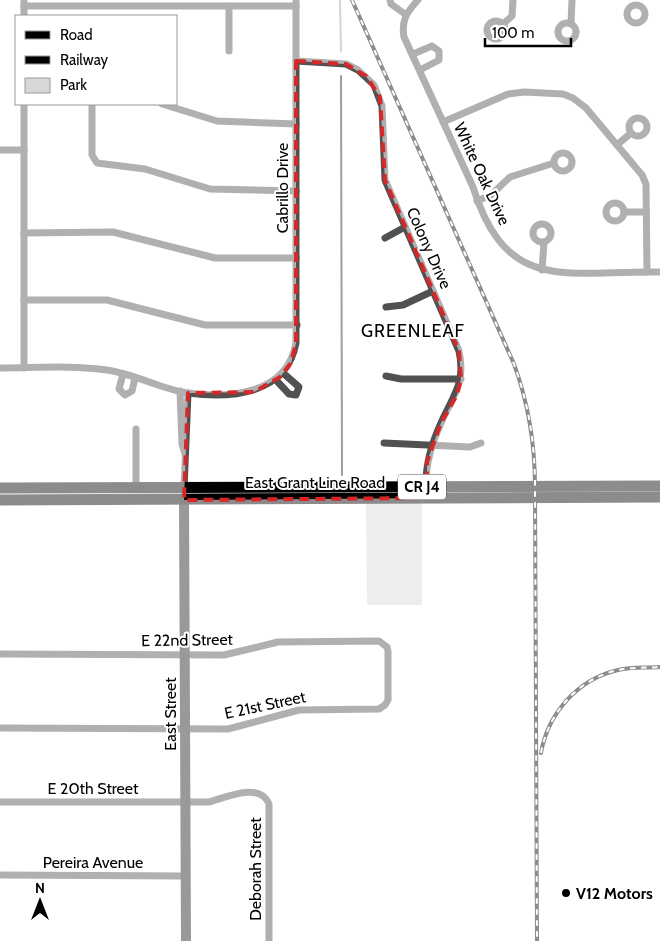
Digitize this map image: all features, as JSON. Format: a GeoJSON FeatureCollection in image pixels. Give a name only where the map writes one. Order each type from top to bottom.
{"type":"FeatureCollection","features":[{"type":"Feature","properties":{"kind":"main road","name":"East Grant Line Road"},"geometry":{"type":"LineString","coordinates":[[0,500],[184,500],[660,486]]}},
{"type":"Feature","properties":{"kind":"main road","name":"East Grant Line Road"},"geometry":{"type":"LineString","coordinates":[[0,488],[184,487],[660,497]]}},
{"type":"Feature","properties":{"kind":"street"},"geometry":{"type":"LineString","coordinates":[[390,0],[392,4],[405,14],[418,0]]}},
{"type":"Feature","properties":{"kind":"street"},"geometry":{"type":"LineString","coordinates":[[504,24],[512,16],[513,0]]}},
{"type":"Feature","properties":{"kind":"street"},"geometry":{"type":"LineString","coordinates":[[570,24],[572,0]]}},
{"type":"Feature","properties":{"kind":"street"},"geometry":{"type":"LineString","coordinates":[[24,3],[94,7],[229,6],[296,3]]}},
{"type":"Feature","properties":{"kind":"street","name":"Cabrillo Drive"},"geometry":{"type":"LineString","coordinates":[[0,368],[92,368],[122,374],[184,392],[247,393],[265,387],[283,373],[295,353],[297,325],[296,3]]}},
{"type":"Feature","properties":{"kind":"street"},"geometry":{"type":"LineString","coordinates":[[164,6],[164,15]]}},
{"type":"Feature","properties":{"kind":"street"},"geometry":{"type":"LineString","coordinates":[[229,6],[229,51]]}},
{"type":"Feature","properties":{"kind":"street"},"geometry":{"type":"LineString","coordinates":[[94,7],[94,15]]}},
{"type":"Feature","properties":{"kind":"street","name":"White Oak Drive"},"geometry":{"type":"LineString","coordinates":[[405,14],[402,27],[413,54],[477,201],[501,244],[525,264],[542,270],[660,272]]}},
{"type":"Feature","properties":{"kind":"street"},"geometry":{"type":"LineString","coordinates":[[413,54],[432,46],[439,50],[440,57],[438,60],[420,70]]}},
{"type":"Feature","properties":{"kind":"street","name":"Colony Drive"},"geometry":{"type":"LineString","coordinates":[[296,61],[346,64],[362,73],[374,85],[382,106],[385,180],[459,351],[461,379],[457,394],[441,423],[427,462],[427,492]]}},
{"type":"Feature","properties":{"kind":"street"},"geometry":{"type":"LineString","coordinates":[[443,122],[508,94],[524,92],[553,93],[573,98],[581,104],[617,145],[642,175],[646,184],[646,272]]}},
{"type":"Feature","properties":{"kind":"street"},"geometry":{"type":"LineString","coordinates":[[24,105],[24,368]]}},
{"type":"Feature","properties":{"kind":"street"},"geometry":{"type":"LineString","coordinates":[[92,105],[92,155],[97,163],[145,169],[210,189],[296,191]]}},
{"type":"Feature","properties":{"kind":"street"},"geometry":{"type":"LineString","coordinates":[[165,105],[220,121],[296,124]]}},
{"type":"Feature","properties":{"kind":"street"},"geometry":{"type":"LineString","coordinates":[[617,145],[631,132]]}},
{"type":"Feature","properties":{"kind":"street"},"geometry":{"type":"LineString","coordinates":[[0,150],[24,150]]}},
{"type":"Feature","properties":{"kind":"street"},"geometry":{"type":"LineString","coordinates":[[477,201],[491,195],[510,178],[554,163]]}},
{"type":"Feature","properties":{"kind":"street"},"geometry":{"type":"LineString","coordinates":[[624,212],[646,212]]}},
{"type":"Feature","properties":{"kind":"street"},"geometry":{"type":"LineString","coordinates":[[385,238],[405,227]]}},
{"type":"Feature","properties":{"kind":"street"},"geometry":{"type":"LineString","coordinates":[[24,233],[113,232],[215,258],[296,258]]}},
{"type":"Feature","properties":{"kind":"street"},"geometry":{"type":"LineString","coordinates":[[542,270],[544,242]]}},
{"type":"Feature","properties":{"kind":"street"},"geometry":{"type":"LineString","coordinates":[[386,307],[403,304],[433,291]]}},
{"type":"Feature","properties":{"kind":"street"},"geometry":{"type":"LineString","coordinates":[[24,300],[107,300],[206,325],[297,325]]}},
{"type":"Feature","properties":{"kind":"street"},"geometry":{"type":"LineString","coordinates":[[276,380],[288,394],[296,395],[299,387],[283,373]]}},
{"type":"Feature","properties":{"kind":"street"},"geometry":{"type":"LineString","coordinates":[[122,374],[119,389],[125,395],[132,391],[135,378]]}},
{"type":"Feature","properties":{"kind":"street"},"geometry":{"type":"LineString","coordinates":[[386,376],[401,379],[461,379]]}},
{"type":"Feature","properties":{"kind":"street","name":"East Street"},"geometry":{"type":"LineString","coordinates":[[184,392],[188,450],[185,454],[184,487],[186,941]]}},
{"type":"Feature","properties":{"kind":"street"},"geometry":{"type":"LineString","coordinates":[[136,429],[136,487]]}},
{"type":"Feature","properties":{"kind":"street"},"geometry":{"type":"LineString","coordinates":[[384,443],[432,447],[470,447],[481,443]]}},
{"type":"Feature","properties":{"kind":"street","name":"E 22nd Street"},"geometry":{"type":"LineString","coordinates":[[0,654],[224,655],[278,642],[306,640],[373,641],[383,643],[388,651],[388,700],[385,705]]}},
{"type":"Feature","properties":{"kind":"street","name":"E 21st Street"},"geometry":{"type":"LineString","coordinates":[[0,728],[185,729],[240,727],[299,710],[379,709],[385,705]]}},
{"type":"Feature","properties":{"kind":"street","name":"E 20th Street"},"geometry":{"type":"LineString","coordinates":[[0,802],[209,802],[242,793],[258,793],[265,797]]}},
{"type":"Feature","properties":{"kind":"street","name":"Deborah Street"},"geometry":{"type":"LineString","coordinates":[[265,797],[268,804],[269,941]]}},
{"type":"Feature","properties":{"kind":"street","name":"Pereira Avenue"},"geometry":{"type":"LineString","coordinates":[[0,876],[186,876]]}},
{"type":"Feature","properties":{"kind":"highlighted area"},"geometry":{"type":"Polygon","coordinates":[[[296,61],[346,64],[366,76],[380,97],[385,180],[459,351],[461,379],[457,395],[441,423],[427,462],[427,498],[184,500],[188,393],[254,392],[280,377],[291,363],[296,343],[296,61]]]}},
{"type":"Feature","properties":{"kind":"green space"},"geometry":{"type":"Polygon","coordinates":[[[366,503],[420,503],[422,505],[422,605],[367,605],[366,503]]]}},
{"type":"Feature","properties":{"kind":"waterway"},"geometry":{"type":"LineString","coordinates":[[340,0],[341,51]]}},
{"type":"Feature","properties":{"kind":"waterway"},"geometry":{"type":"LineString","coordinates":[[341,76],[342,475]]}},
{"type":"Feature","properties":{"kind":"railway"},"geometry":{"type":"LineString","coordinates":[[352,0],[514,364],[527,410],[535,471],[537,941]]}},
{"type":"Feature","properties":{"kind":"railway"},"geometry":{"type":"LineString","coordinates":[[541,753],[550,724],[558,712],[567,700],[590,681],[618,670],[660,667]]}},
{"type":"Feature","properties":{"kind":"place","name":"V12 Motors"},"geometry":{"type":"Point","coordinates":[566,893]}},
{"type":"Feature","properties":{"kind":"district","name":"GREENLEAF"},"geometry":{"type":"Point","coordinates":[413,331]}}]}
